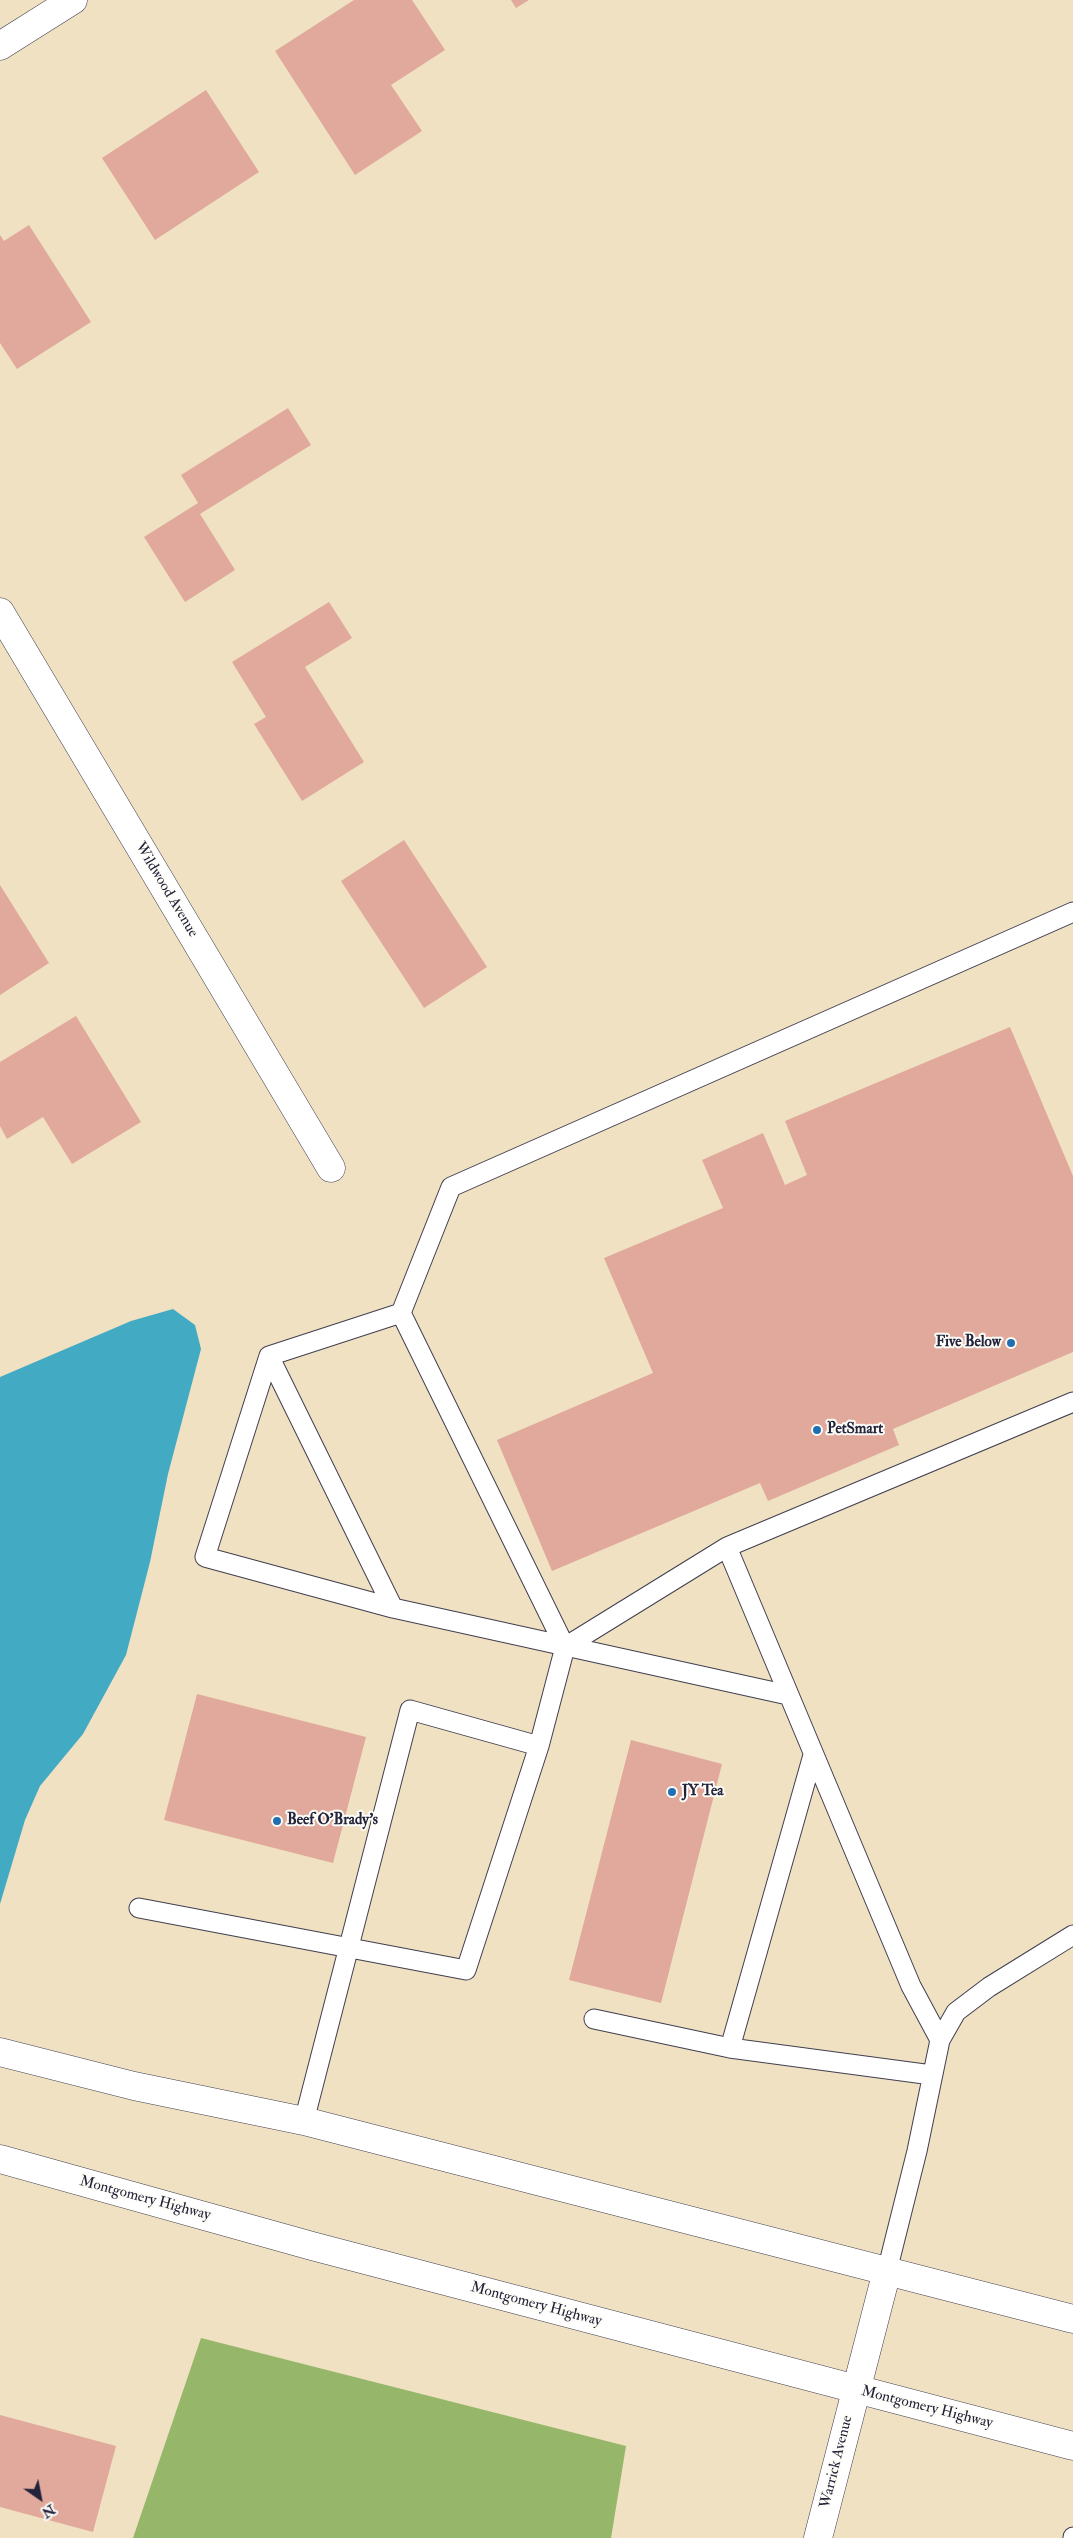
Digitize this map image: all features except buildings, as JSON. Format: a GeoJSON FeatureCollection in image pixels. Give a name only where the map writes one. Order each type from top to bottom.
{"type":"FeatureCollection","features":[{"type":"Feature","properties":{"kind":"main road"},"geometry":{"type":"LineString","coordinates":[[0,46],[74,0]]}},
{"type":"Feature","properties":{"kind":"main road","name":"Wildwood Avenue"},"geometry":{"type":"LineString","coordinates":[[0,612],[332,1168]]}},
{"type":"Feature","properties":{"kind":"main road"},"geometry":{"type":"LineString","coordinates":[[0,2052],[134,2086],[304,2121],[1073,2319]]}},
{"type":"Feature","properties":{"kind":"main road","name":"Montgomery Highway"},"geometry":{"type":"LineString","coordinates":[[0,2159],[321,2248],[1073,2446]]}},
{"type":"Feature","properties":{"kind":"main road","name":"Warrick Avenue"},"geometry":{"type":"LineString","coordinates":[[818,2538],[887,2270]]}},
{"type":"Feature","properties":{"kind":"lane"},"geometry":{"type":"LineString","coordinates":[[139,1908],[466,1970],[539,1746],[564,1647],[400,1313],[451,1187],[1073,912]]}},
{"type":"Feature","properties":{"kind":"lane"},"geometry":{"type":"LineString","coordinates":[[269,1356],[400,1313]]}},
{"type":"Feature","properties":{"kind":"lane"},"geometry":{"type":"LineString","coordinates":[[269,1356],[205,1558],[393,1608],[788,1695]]}},
{"type":"Feature","properties":{"kind":"lane"},"geometry":{"type":"LineString","coordinates":[[269,1356],[393,1608]]}},
{"type":"Feature","properties":{"kind":"lane"},"geometry":{"type":"LineString","coordinates":[[564,1647],[727,1547],[1073,1402]]}},
{"type":"Feature","properties":{"kind":"lane"},"geometry":{"type":"LineString","coordinates":[[727,1547],[911,1986],[940,2040]]}},
{"type":"Feature","properties":{"kind":"lane"},"geometry":{"type":"LineString","coordinates":[[304,2121],[410,1710],[539,1746]]}},
{"type":"Feature","properties":{"kind":"lane"},"geometry":{"type":"LineString","coordinates":[[730,2048],[813,1755]]}},
{"type":"Feature","properties":{"kind":"lane"},"geometry":{"type":"LineString","coordinates":[[887,2270],[917,2151],[940,2040],[956,2012],[989,1988],[1073,1935]]}},
{"type":"Feature","properties":{"kind":"lane"},"geometry":{"type":"LineString","coordinates":[[594,2019],[730,2048],[932,2076]]}},
{"type":"Feature","properties":{"kind":"green space"},"geometry":{"type":"Polygon","coordinates":[[[201,2338],[626,2446],[611,2538],[133,2538],[201,2338]]]}},
{"type":"Feature","properties":{"kind":"water"},"geometry":{"type":"Polygon","coordinates":[[[173,1309],[195,1325],[201,1349],[168,1474],[150,1562],[126,1655],[83,1734],[40,1786],[25,1820],[0,1904],[0,1377],[131,1321],[173,1309]]]}},
{"type":"Feature","properties":{"kind":"place","name":"Five Below"},"geometry":{"type":"Point","coordinates":[1011,1343]}},
{"type":"Feature","properties":{"kind":"place","name":"PetSmart"},"geometry":{"type":"Point","coordinates":[817,1430]}},
{"type":"Feature","properties":{"kind":"place","name":"JY Tea"},"geometry":{"type":"Point","coordinates":[672,1792]}},
{"type":"Feature","properties":{"kind":"place","name":"Beef O'Brady's"},"geometry":{"type":"Point","coordinates":[277,1821]}}]}
